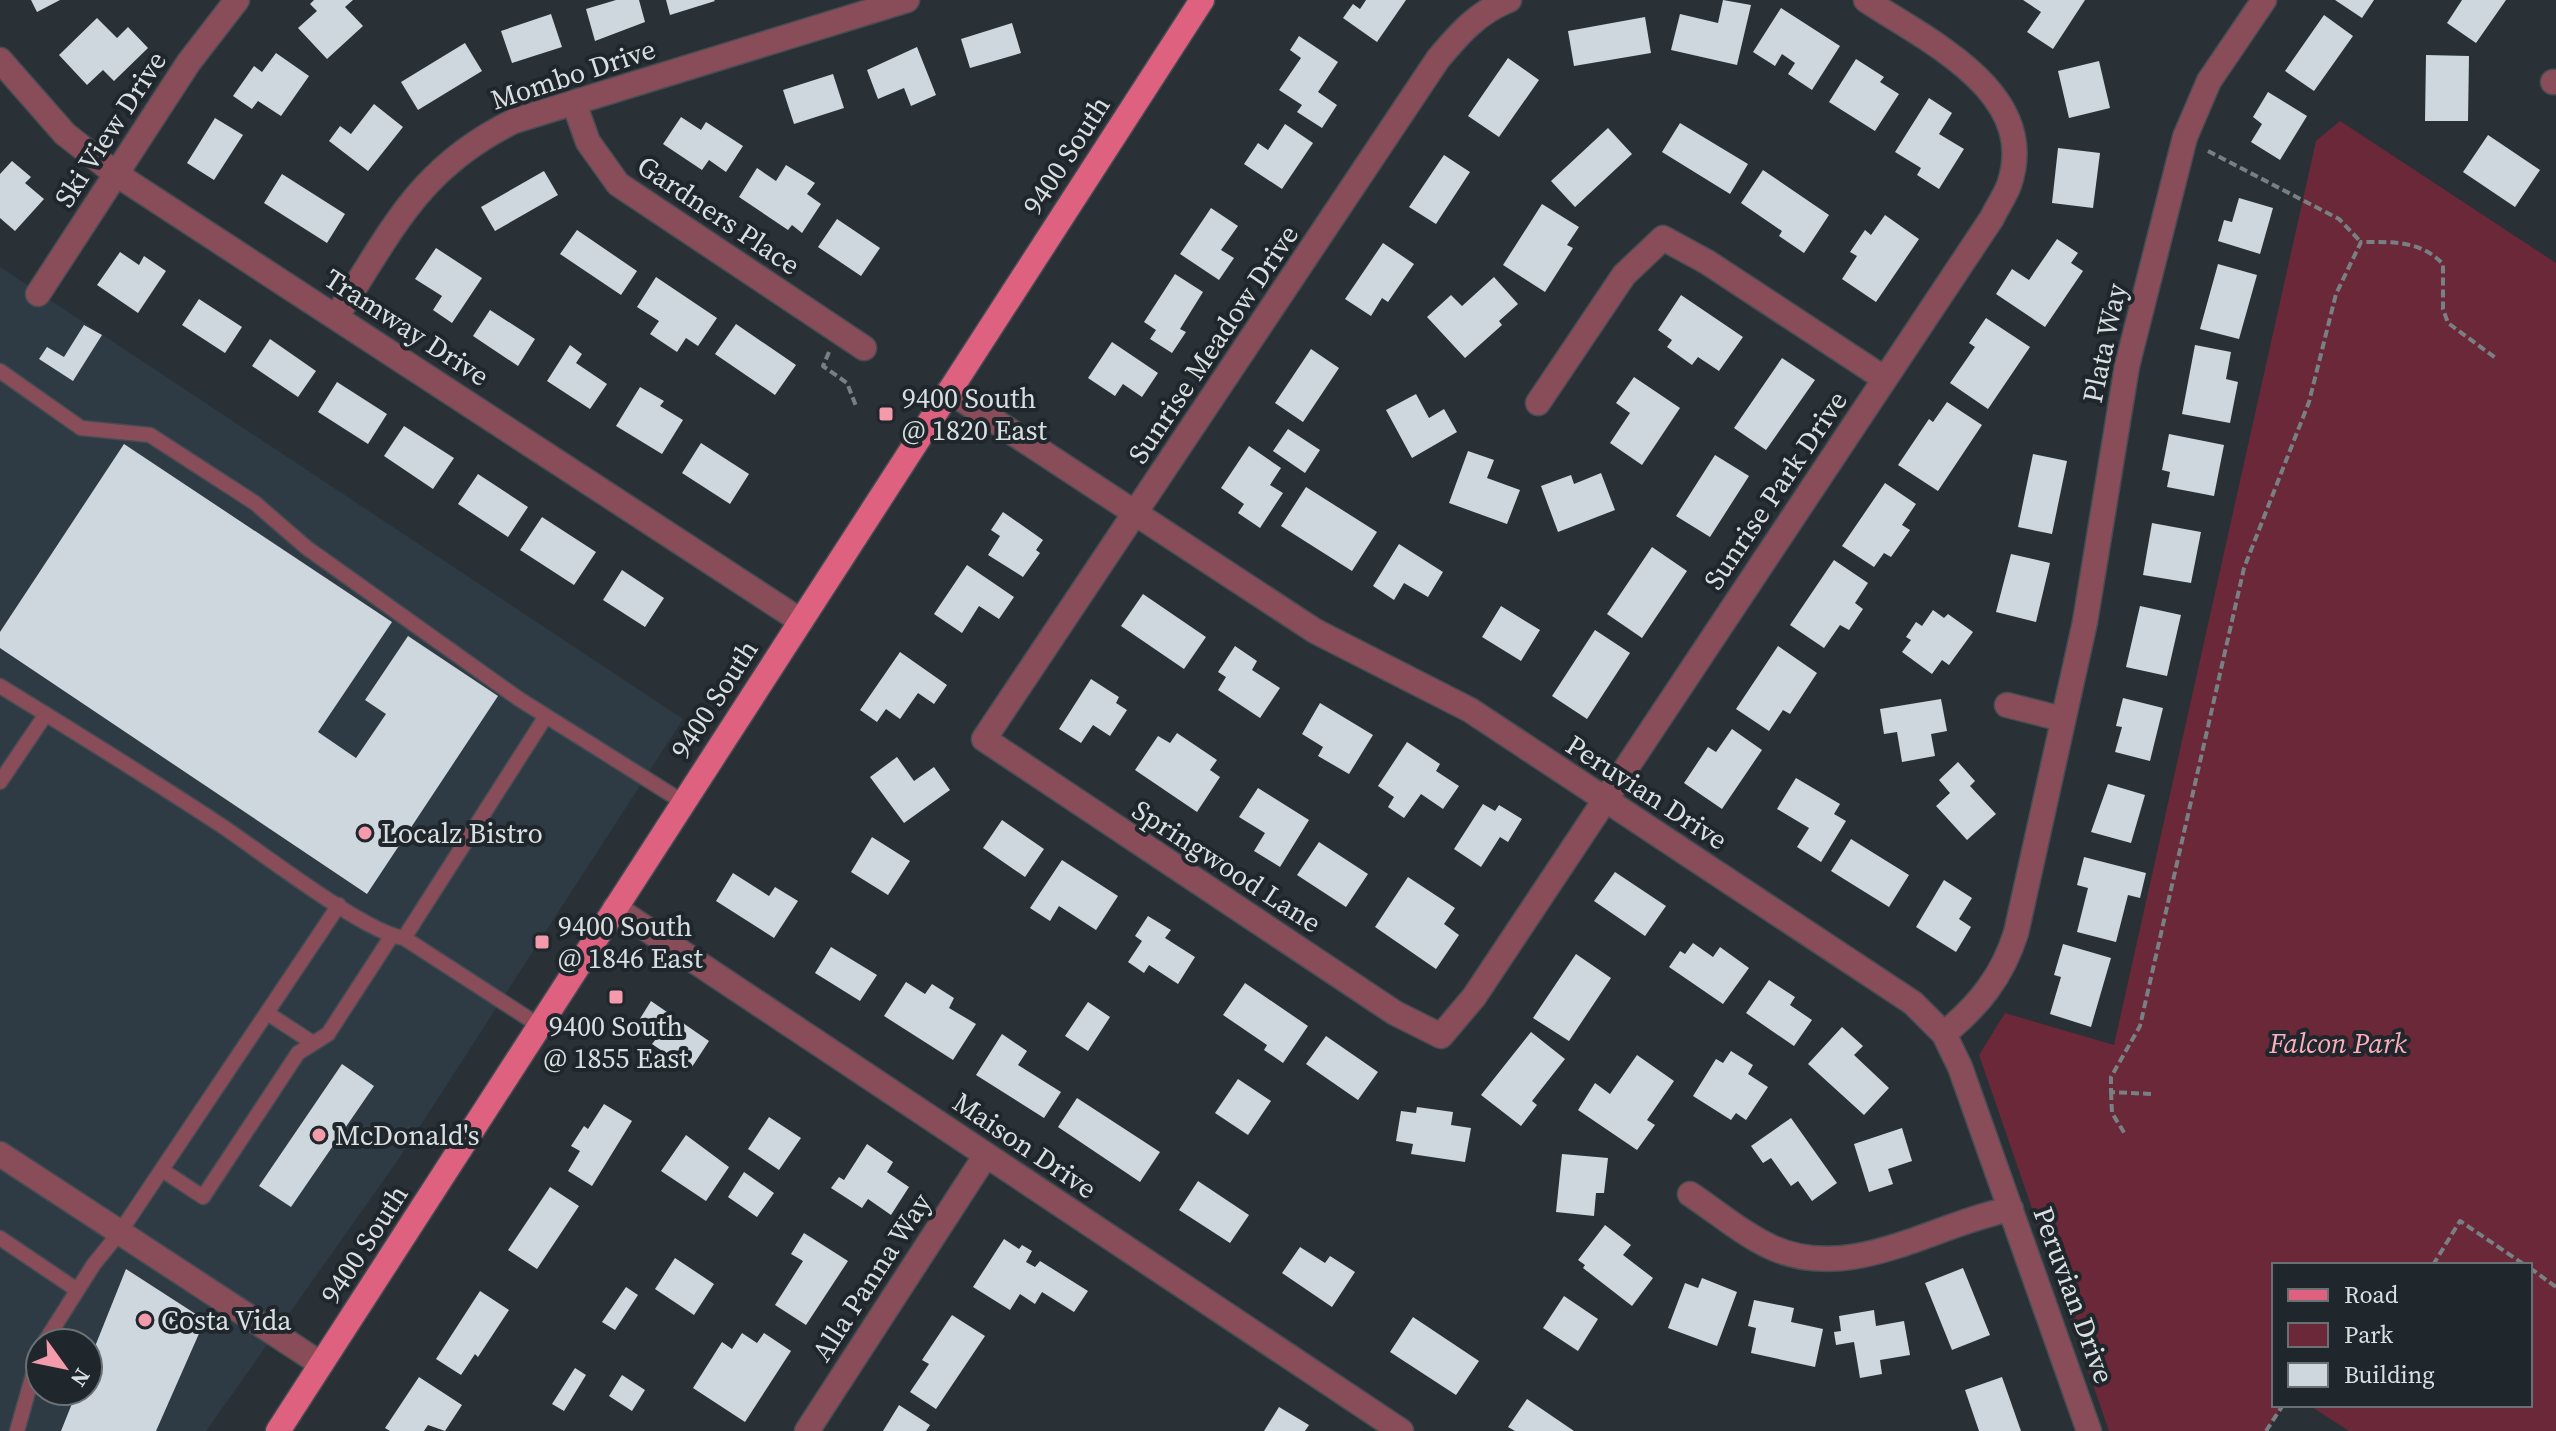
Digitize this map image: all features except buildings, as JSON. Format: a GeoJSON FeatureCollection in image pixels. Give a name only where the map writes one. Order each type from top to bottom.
{"type":"FeatureCollection","features":[{"type":"Feature","properties":{"kind":"main road","name":"9400 South"},"geometry":{"type":"LineString","coordinates":[[278,1431],[1198,1]]}},
{"type":"Feature","properties":{"kind":"street","name":"Ski View Drive"},"geometry":{"type":"LineString","coordinates":[[38,294],[189,62],[237,0]]}},
{"type":"Feature","properties":{"kind":"street","name":"Mombo Drive"},"geometry":{"type":"LineString","coordinates":[[336,317],[428,179],[454,156],[514,121],[907,0]]}},
{"type":"Feature","properties":{"kind":"street","name":"Sunrise Meadow Drive"},"geometry":{"type":"LineString","coordinates":[[984,739],[1438,59],[1461,30],[1490,7],[1509,0]]}},
{"type":"Feature","properties":{"kind":"street","name":"Sunrise Park Drive"},"geometry":{"type":"LineString","coordinates":[[1441,1036],[1474,997],[1992,218],[2009,184],[2014,153],[2009,123],[1996,96],[1976,75],[1866,0]]}},
{"type":"Feature","properties":{"kind":"street","name":"Plata Way"},"geometry":{"type":"LineString","coordinates":[[1944,1034],[1980,1001],[2009,957],[2085,622],[2127,366],[2185,137],[2209,81],[2264,0]]}},
{"type":"Feature","properties":{"kind":"street","name":"Tramway Drive"},"geometry":{"type":"LineString","coordinates":[[0,60],[65,134],[116,174],[801,621]]}},
{"type":"Feature","properties":{"kind":"street","name":"Gardners Place"},"geometry":{"type":"LineString","coordinates":[[574,103],[588,142],[618,184],[864,348]]}},
{"type":"Feature","properties":{"kind":"street"},"geometry":{"type":"LineString","coordinates":[[1538,403],[1624,275],[1663,238],[1707,262],[1885,379]]}},
{"type":"Feature","properties":{"kind":"street","name":"Peruvian Drive"},"geometry":{"type":"LineString","coordinates":[[949,391],[1315,631],[1470,710],[1913,1003],[1944,1034],[1960,1067],[2089,1431]]}},
{"type":"Feature","properties":{"kind":"street"},"geometry":{"type":"LineString","coordinates":[[2007,705],[2062,719]]}},
{"type":"Feature","properties":{"kind":"street","name":"Springwood Lane"},"geometry":{"type":"LineString","coordinates":[[984,739],[1395,1013],[1441,1036]]}},
{"type":"Feature","properties":{"kind":"street","name":"Maison Drive"},"geometry":{"type":"LineString","coordinates":[[615,908],[1386,1427]]}},
{"type":"Feature","properties":{"kind":"street"},"geometry":{"type":"LineString","coordinates":[[0,1154],[321,1364]]}},
{"type":"Feature","properties":{"kind":"street","name":"Alla Panna Way"},"geometry":{"type":"LineString","coordinates":[[807,1431],[986,1155]]}},
{"type":"Feature","properties":{"kind":"street"},"geometry":{"type":"LineString","coordinates":[[1690,1194],[1772,1248],[1826,1261],[1859,1257],[1979,1215],[2011,1209]]}},
{"type":"Feature","properties":{"kind":"lane"},"geometry":{"type":"LineString","coordinates":[[0,371],[81,428],[150,435],[255,503],[307,548],[546,716],[683,802]]}},
{"type":"Feature","properties":{"kind":"lane"},"geometry":{"type":"LineString","coordinates":[[0,686],[339,905],[398,937],[540,1026]]}},
{"type":"Feature","properties":{"kind":"lane"},"geometry":{"type":"LineString","coordinates":[[0,782],[46,714]]}},
{"type":"Feature","properties":{"kind":"lane"},"geometry":{"type":"LineString","coordinates":[[162,1170],[203,1197],[298,1053],[328,1034],[398,937],[546,716]]}},
{"type":"Feature","properties":{"kind":"lane"},"geometry":{"type":"LineString","coordinates":[[54,1327],[339,905]]}},
{"type":"Feature","properties":{"kind":"lane"},"geometry":{"type":"LineString","coordinates":[[267,1013],[313,1043]]}},
{"type":"Feature","properties":{"kind":"lane"},"geometry":{"type":"LineString","coordinates":[[0,1238],[77,1290]]}},
{"type":"Feature","properties":{"kind":"lane"},"geometry":{"type":"LineString","coordinates":[[17,1431],[24,1406]]}},
{"type":"Feature","properties":{"kind":"path"},"geometry":{"type":"LineString","coordinates":[[2208,151],[2339,219],[2361,242],[2407,243],[2435,256],[2443,264],[2443,309],[2448,323],[2497,359]]}},
{"type":"Feature","properties":{"kind":"path"},"geometry":{"type":"LineString","coordinates":[[2125,1134],[2112,1113],[2111,1077],[2140,1026],[2244,568],[2309,402],[2336,294],[2361,242]]}},
{"type":"Feature","properties":{"kind":"path"},"geometry":{"type":"LineString","coordinates":[[829,352],[823,366],[847,383],[856,406]]}},
{"type":"Feature","properties":{"kind":"path"},"geometry":{"type":"LineString","coordinates":[[2111,1092],[2151,1094]]}},
{"type":"Feature","properties":{"kind":"path"},"geometry":{"type":"LineString","coordinates":[[2434,1263],[2460,1221],[2522,1263]]}},
{"type":"Feature","properties":{"kind":"path"},"geometry":{"type":"LineString","coordinates":[[2532,1270],[2556,1287]]}},
{"type":"Feature","properties":{"kind":"path"},"geometry":{"type":"LineString","coordinates":[[2266,1431],[2282,1407]]}},
{"type":"Feature","properties":{"kind":"shaded area"},"geometry":{"type":"Polygon","coordinates":[[[0,267],[683,719],[400,1157],[206,1431],[0,1431],[0,267]]]}},
{"type":"Feature","properties":{"kind":"green space","name":"Falcon Park"},"geometry":{"type":"Polygon","coordinates":[[[2340,121],[2556,263],[2556,1431],[2349,1431],[2312,1407],[2532,1407],[2532,1263],[2272,1263],[2272,1407],[2282,1407],[2266,1431],[2109,1431],[1979,1055],[2005,1013],[2114,1045],[2316,141],[2340,121]]]}},
{"type":"Feature","properties":{"kind":"place","name":"9400 South @ 1820 East"},"geometry":{"type":"Point","coordinates":[886,414]}},
{"type":"Feature","properties":{"kind":"place","name":"Localz Bistro"},"geometry":{"type":"Point","coordinates":[365,833]}},
{"type":"Feature","properties":{"kind":"place","name":"9400 South @ 1846 East"},"geometry":{"type":"Point","coordinates":[542,942]}},
{"type":"Feature","properties":{"kind":"place","name":"9400 South @ 1855 East"},"geometry":{"type":"Point","coordinates":[616,997]}},
{"type":"Feature","properties":{"kind":"place","name":"McDonald's"},"geometry":{"type":"Point","coordinates":[319,1135]}},
{"type":"Feature","properties":{"kind":"place","name":"Costa Vida"},"geometry":{"type":"Point","coordinates":[145,1320]}}]}
